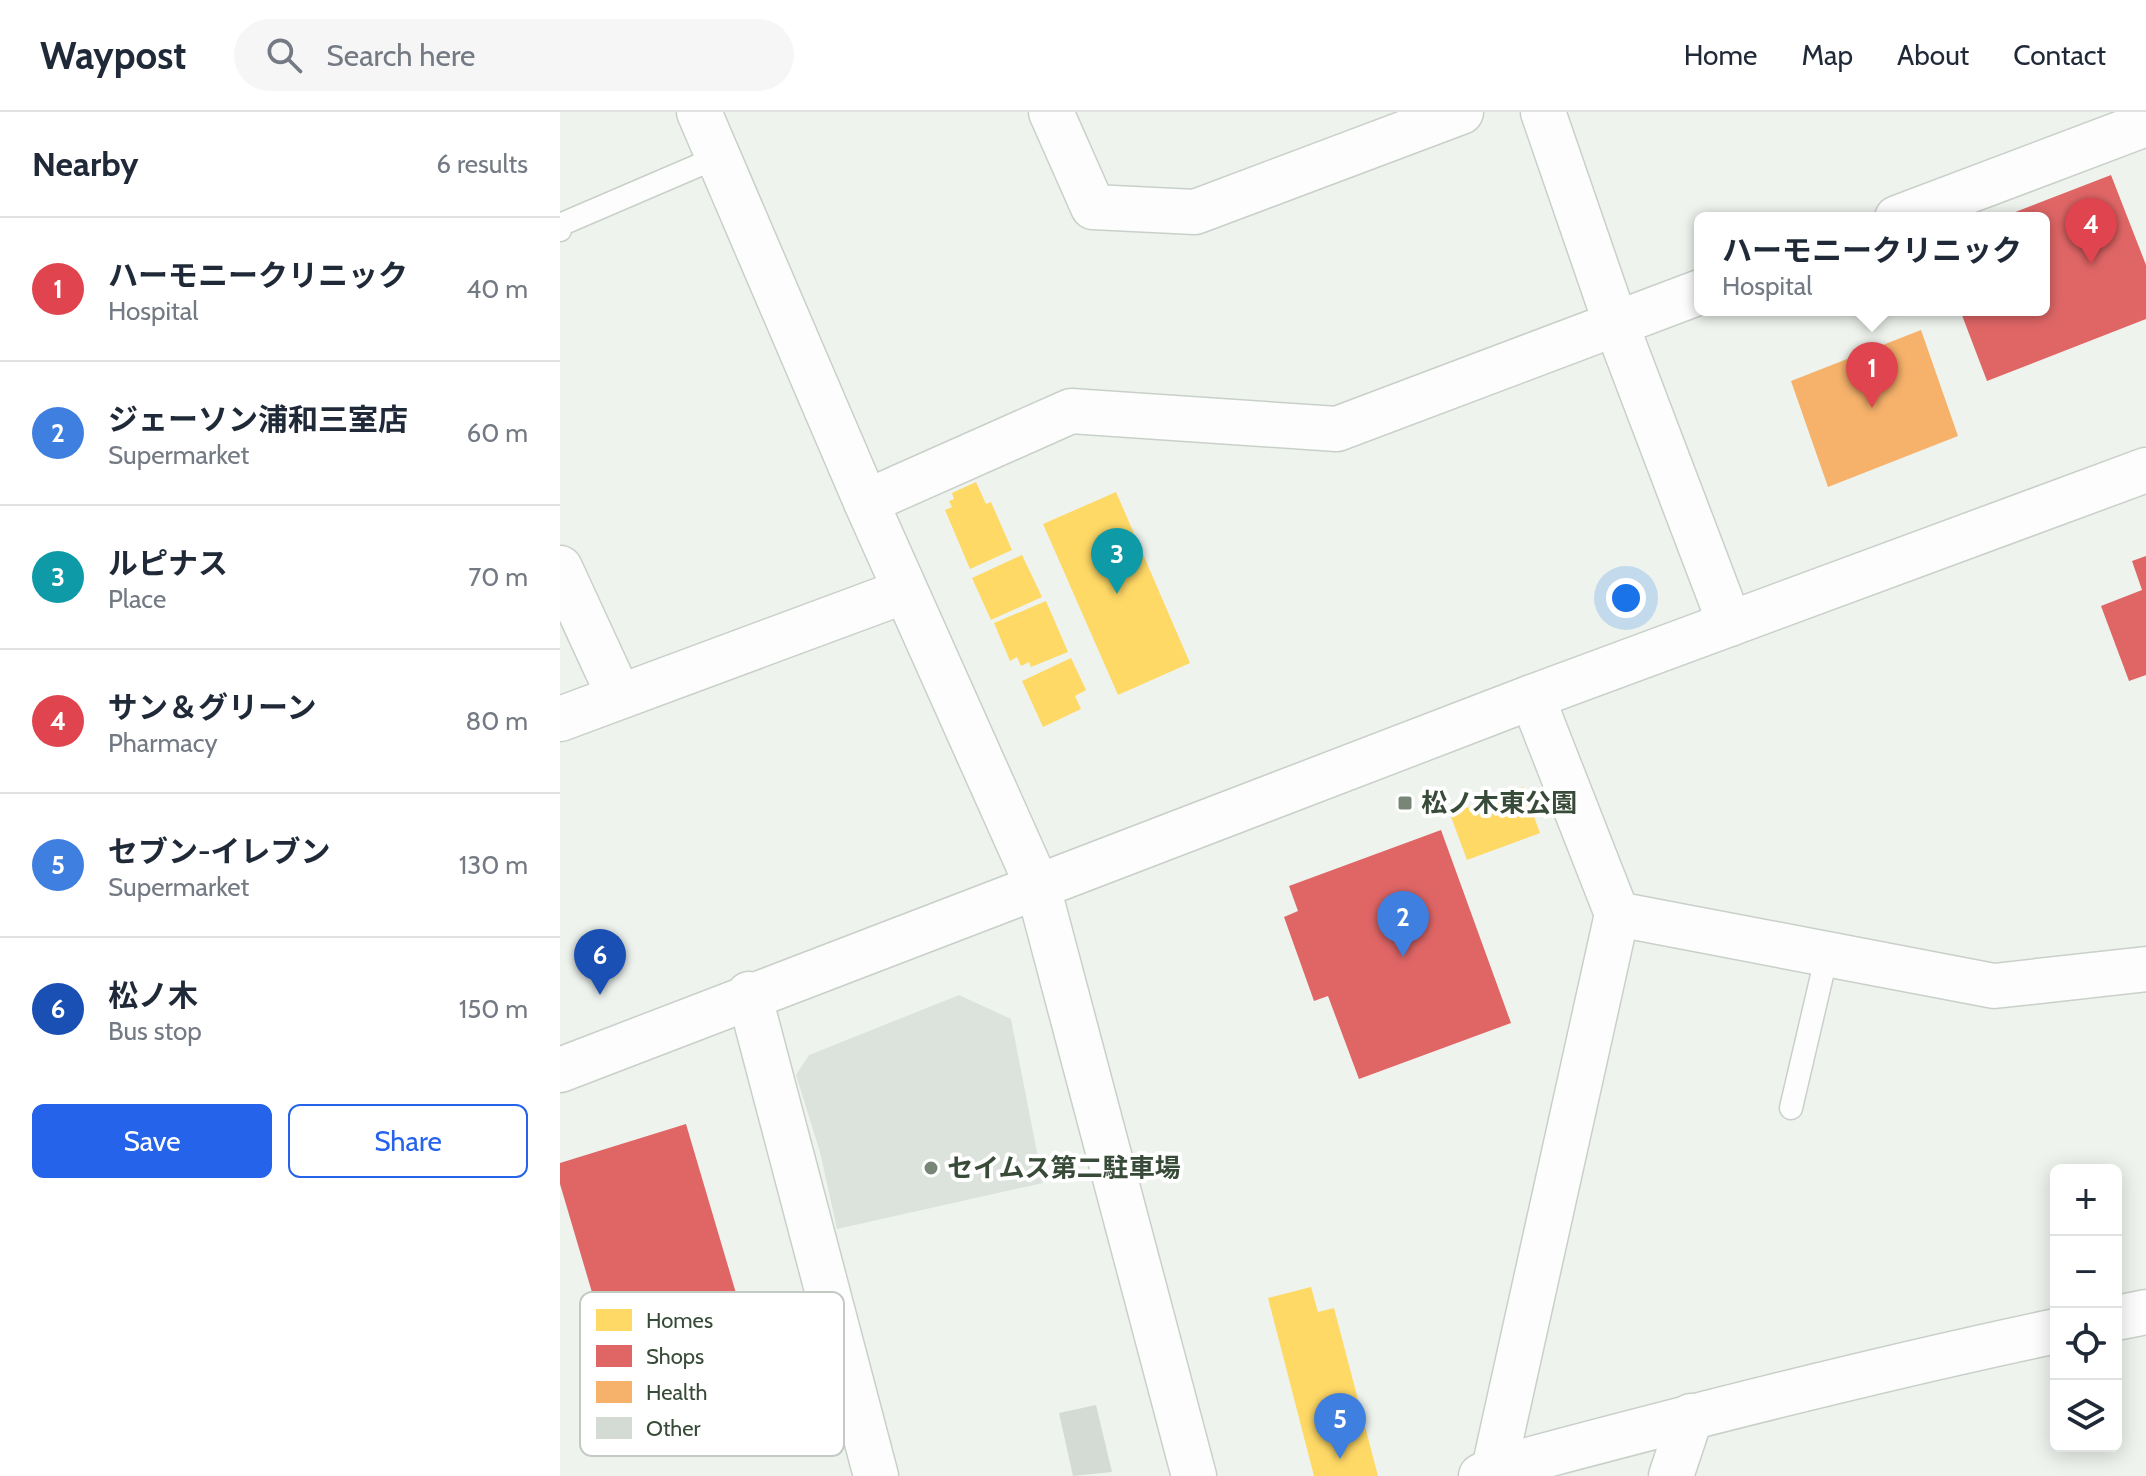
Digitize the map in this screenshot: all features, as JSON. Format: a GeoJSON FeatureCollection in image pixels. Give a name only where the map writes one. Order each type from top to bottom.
{"type":"FeatureCollection","features":[{"type":"Feature","properties":{"kind":"street"},"geometry":{"type":"LineString","coordinates":[[699,112],[866,502],[1038,887],[1194,1476]]}},
{"type":"Feature","properties":{"kind":"street"},"geometry":{"type":"LineString","coordinates":[[1051,112],[1093,207],[1195,212],[1414,120],[1461,112]]}},
{"type":"Feature","properties":{"kind":"street"},"geometry":{"type":"LineString","coordinates":[[1543,112],[1616,324],[1730,624]]}},
{"type":"Feature","properties":{"kind":"street"},"geometry":{"type":"LineString","coordinates":[[1913,212],[2141,128]]}},
{"type":"Feature","properties":{"kind":"street"},"geometry":{"type":"LineString","coordinates":[[866,502],[1071,411],[1337,429],[1694,294]]}},
{"type":"Feature","properties":{"kind":"street"},"geometry":{"type":"LineString","coordinates":[[560,1070],[749,994],[1038,887],[1532,697],[2146,470]]}},
{"type":"Feature","properties":{"kind":"street"},"geometry":{"type":"LineString","coordinates":[[560,568],[619,696]]}},
{"type":"Feature","properties":{"kind":"street"},"geometry":{"type":"LineString","coordinates":[[560,719],[905,591]]}},
{"type":"Feature","properties":{"kind":"street"},"geometry":{"type":"LineString","coordinates":[[1532,697],[1617,914],[1487,1473],[1691,1416],[1900,1364],[2050,1332]]}},
{"type":"Feature","properties":{"kind":"street"},"geometry":{"type":"LineString","coordinates":[[1617,914],[1994,986],[2146,969]]}},
{"type":"Feature","properties":{"kind":"street"},"geometry":{"type":"LineString","coordinates":[[749,994],[828,1292]]}},
{"type":"Feature","properties":{"kind":"street"},"geometry":{"type":"LineString","coordinates":[[2122,1317],[2146,1312]]}},
{"type":"Feature","properties":{"kind":"street"},"geometry":{"type":"LineString","coordinates":[[844,1355],[876,1476]]}},
{"type":"Feature","properties":{"kind":"street"},"geometry":{"type":"LineString","coordinates":[[1671,1476],[1691,1416]]}},
{"type":"Feature","properties":{"kind":"lane"},"geometry":{"type":"LineString","coordinates":[[560,230],[562,224],[718,157]]}},
{"type":"Feature","properties":{"kind":"lane"},"geometry":{"type":"LineString","coordinates":[[1791,1108],[1827,954]]}},
{"type":"Feature","properties":{"kind":"shaded area"},"geometry":{"type":"Polygon","coordinates":[[[959,995],[1011,1019],[1043,1183],[837,1229],[820,1152],[796,1075],[809,1055],[959,995]]]}},
{"type":"Feature","properties":{"kind":"building: Homes"},"geometry":{"type":"Polygon","coordinates":[[[976,482],[986,504],[991,502],[1012,550],[970,569],[945,510],[952,507],[949,501],[954,499],[952,493],[976,482]]]}},
{"type":"Feature","properties":{"kind":"building: Homes"},"geometry":{"type":"Polygon","coordinates":[[[1116,492],[1190,663],[1118,695],[1043,524],[1116,492]]]}},
{"type":"Feature","properties":{"kind":"building: Homes"},"geometry":{"type":"Polygon","coordinates":[[[1022,555],[1042,597],[991,620],[972,578],[1022,555]]]}},
{"type":"Feature","properties":{"kind":"building: Homes"},"geometry":{"type":"Polygon","coordinates":[[[1046,601],[1068,652],[1031,667],[1029,662],[1021,666],[1017,657],[1010,661],[994,623],[1046,601]]]}},
{"type":"Feature","properties":{"kind":"building: Homes"},"geometry":{"type":"Polygon","coordinates":[[[1071,658],[1086,690],[1075,696],[1081,709],[1043,727],[1022,681],[1071,658]]]}},
{"type":"Feature","properties":{"kind":"building: Homes"},"geometry":{"type":"Polygon","coordinates":[[[1523,787],[1540,833],[1467,860],[1450,814],[1523,787]]]}},
{"type":"Feature","properties":{"kind":"building: Homes"},"geometry":{"type":"Polygon","coordinates":[[[1311,1287],[1318,1312],[1334,1308],[1378,1476],[1314,1476],[1268,1298],[1311,1287]]]}},
{"type":"Feature","properties":{"kind":"building: Shops"},"geometry":{"type":"Polygon","coordinates":[[[2111,175],[2146,265],[2146,319],[1987,381],[1962,316],[2050,316],[2050,212],[2015,212],[2111,175]]]}},
{"type":"Feature","properties":{"kind":"building: Shops"},"geometry":{"type":"Polygon","coordinates":[[[2146,556],[2146,675],[2129,681],[2101,606],[2142,590],[2132,561],[2146,556]]]}},
{"type":"Feature","properties":{"kind":"building: Shops"},"geometry":{"type":"Polygon","coordinates":[[[1441,830],[1511,1023],[1359,1079],[1328,996],[1314,1001],[1284,917],[1298,911],[1289,886],[1441,830]]]}},
{"type":"Feature","properties":{"kind":"building: Shops"},"geometry":{"type":"Polygon","coordinates":[[[686,1124],[736,1292],[592,1292],[560,1184],[560,1163],[686,1124]]]}},
{"type":"Feature","properties":{"kind":"building: Health"},"geometry":{"type":"Polygon","coordinates":[[[1921,330],[1958,436],[1828,487],[1791,381],[1921,330]]]}},
{"type":"Feature","properties":{"kind":"building: Other"},"geometry":{"type":"Polygon","coordinates":[[[1096,1405],[1112,1472],[1073,1476],[1059,1413],[1096,1405]]]}},
{"type":"Feature","properties":{"kind":"place","name":"サン＆グリーン"},"geometry":{"type":"Point","coordinates":[2091,264]}},
{"type":"Feature","properties":{"kind":"place","name":"ハーモニークリニック"},"geometry":{"type":"Point","coordinates":[1872,408]}},
{"type":"Feature","properties":{"kind":"place","name":"ルピナス"},"geometry":{"type":"Point","coordinates":[1117,594]}},
{"type":"Feature","properties":{"kind":"place","name":"松ノ木東公園"},"geometry":{"type":"Point","coordinates":[1405,803]}},
{"type":"Feature","properties":{"kind":"place","name":"ジェーソン浦和三室店"},"geometry":{"type":"Point","coordinates":[1403,957]}},
{"type":"Feature","properties":{"kind":"place","name":"松ノ木"},"geometry":{"type":"Point","coordinates":[600,995]}},
{"type":"Feature","properties":{"kind":"place","name":"セイムス第二駐車場"},"geometry":{"type":"Point","coordinates":[931,1168]}},
{"type":"Feature","properties":{"kind":"place","name":"セブン-イレブン"},"geometry":{"type":"Point","coordinates":[1340,1459]}}]}
